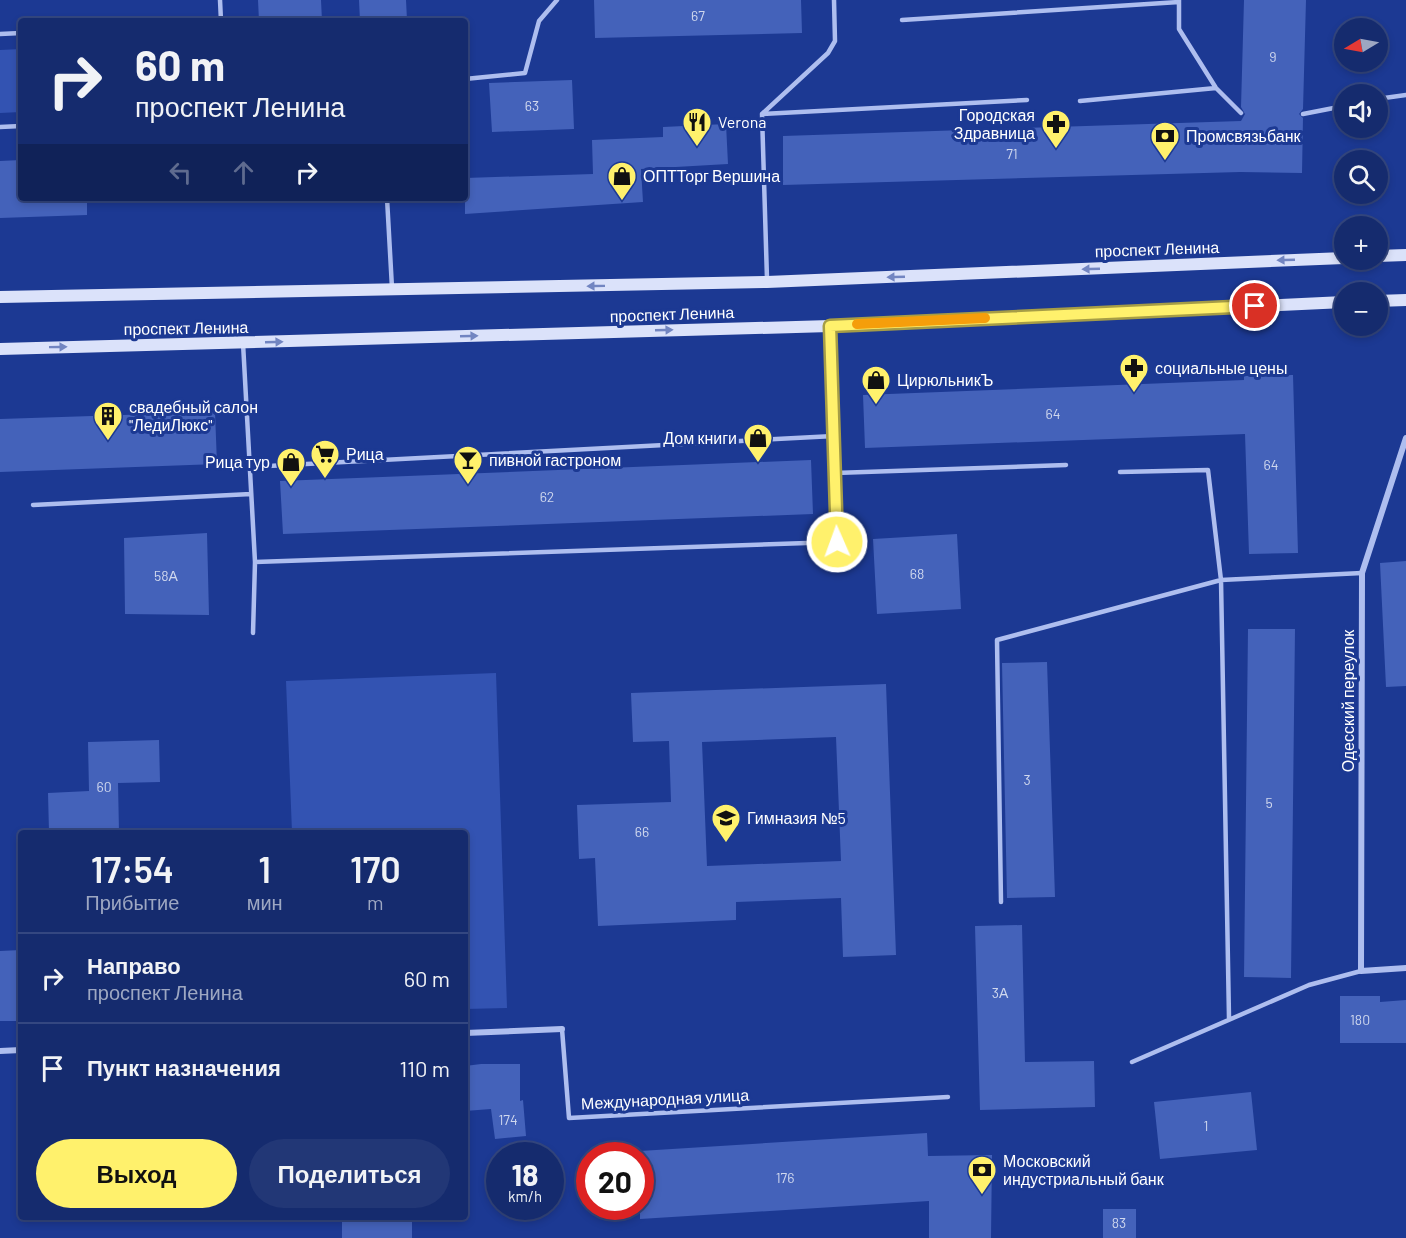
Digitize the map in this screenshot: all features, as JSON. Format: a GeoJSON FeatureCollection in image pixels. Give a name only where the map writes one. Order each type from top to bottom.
{"type":"FeatureCollection","features":[{"type":"Feature","properties":{"kind":"main road"},"geometry":{"type":"LineString","coordinates":[[1388,256],[1406,255]]}},
{"type":"Feature","properties":{"kind":"main road","name":"проспект Ленина"},"geometry":{"type":"LineString","coordinates":[[0,297],[767,282],[1334,258]]}},
{"type":"Feature","properties":{"kind":"main road"},"geometry":{"type":"LineString","coordinates":[[1388,301],[1406,300]]}},
{"type":"Feature","properties":{"kind":"main road","name":"проспект Ленина"},"geometry":{"type":"LineString","coordinates":[[0,349],[830,326],[1334,302]]}},
{"type":"Feature","properties":{"kind":"street","name":"Одесский переулок"},"geometry":{"type":"LineString","coordinates":[[1361,972],[1362,573],[1406,438]]}},
{"type":"Feature","properties":{"kind":"street"},"geometry":{"type":"LineString","coordinates":[[1361,972],[1406,968]]}},
{"type":"Feature","properties":{"kind":"street","name":"Международная улица"},"geometry":{"type":"LineString","coordinates":[[468,1033],[562,1029]]}},
{"type":"Feature","properties":{"kind":"street"},"geometry":{"type":"LineString","coordinates":[[0,1051],[18,1050]]}},
{"type":"Feature","properties":{"kind":"lane"},"geometry":{"type":"LineString","coordinates":[[220,0],[221,18]]}},
{"type":"Feature","properties":{"kind":"lane"},"geometry":{"type":"LineString","coordinates":[[468,79],[525,73],[539,21],[557,0]]}},
{"type":"Feature","properties":{"kind":"lane"},"geometry":{"type":"LineString","coordinates":[[767,282],[762,114],[828,53],[835,41],[834,0]]}},
{"type":"Feature","properties":{"kind":"lane"},"geometry":{"type":"LineString","coordinates":[[902,20],[1179,1],[1179,29],[1216,88],[1241,113]]}},
{"type":"Feature","properties":{"kind":"lane"},"geometry":{"type":"LineString","coordinates":[[0,34],[18,33]]}},
{"type":"Feature","properties":{"kind":"lane"},"geometry":{"type":"LineString","coordinates":[[1080,100],[1216,88]]}},
{"type":"Feature","properties":{"kind":"lane"},"geometry":{"type":"LineString","coordinates":[[1388,97],[1406,95]]}},
{"type":"Feature","properties":{"kind":"lane"},"geometry":{"type":"LineString","coordinates":[[762,114],[1027,100]]}},
{"type":"Feature","properties":{"kind":"lane"},"geometry":{"type":"LineString","coordinates":[[1303,114],[1334,108]]}},
{"type":"Feature","properties":{"kind":"lane"},"geometry":{"type":"LineString","coordinates":[[0,127],[18,126]]}},
{"type":"Feature","properties":{"kind":"lane"},"geometry":{"type":"LineString","coordinates":[[387,201],[392,291]]}},
{"type":"Feature","properties":{"kind":"lane"},"geometry":{"type":"LineString","coordinates":[[255,562],[837,542],[830,326]]}},
{"type":"Feature","properties":{"kind":"lane"},"geometry":{"type":"LineString","coordinates":[[243,343],[255,562],[253,633]]}},
{"type":"Feature","properties":{"kind":"lane"},"geometry":{"type":"LineString","coordinates":[[249,467],[834,436]]}},
{"type":"Feature","properties":{"kind":"lane"},"geometry":{"type":"LineString","coordinates":[[835,473],[1066,465]]}},
{"type":"Feature","properties":{"kind":"lane"},"geometry":{"type":"LineString","coordinates":[[1120,472],[1208,470],[1221,580],[1229,1018]]}},
{"type":"Feature","properties":{"kind":"lane"},"geometry":{"type":"LineString","coordinates":[[33,505],[251,494]]}},
{"type":"Feature","properties":{"kind":"lane"},"geometry":{"type":"LineString","coordinates":[[1001,902],[997,640],[1221,580],[1362,573]]}},
{"type":"Feature","properties":{"kind":"lane"},"geometry":{"type":"LineString","coordinates":[[1132,1062],[1309,985],[1361,972]]}},
{"type":"Feature","properties":{"kind":"lane","name":"Международная улица"},"geometry":{"type":"LineString","coordinates":[[562,1029],[569,1118],[948,1097]]}},
{"type":"Feature","properties":{"kind":"shaded area"},"geometry":{"type":"Polygon","coordinates":[[[18,49],[18,112],[0,113],[0,50],[18,49]]]}},
{"type":"Feature","properties":{"kind":"shaded area"},"geometry":{"type":"Polygon","coordinates":[[[496,673],[507,1008],[468,1009],[468,830],[292,830],[286,681],[496,673]]]}},
{"type":"Feature","properties":{"kind":"building"},"geometry":{"type":"Polygon","coordinates":[[[258,0],[321,0],[322,18],[259,18],[258,0]]]}},
{"type":"Feature","properties":{"kind":"building"},"geometry":{"type":"Polygon","coordinates":[[[359,0],[406,0],[407,18],[360,18],[359,0]]]}},
{"type":"Feature","properties":{"kind":"building"},"geometry":{"type":"Polygon","coordinates":[[[594,0],[801,0],[802,33],[595,38],[594,0]]]}},
{"type":"Feature","properties":{"kind":"building"},"geometry":{"type":"Polygon","coordinates":[[[1244,0],[1306,0],[1303,109],[1299,114],[1303,118],[1302,173],[1240,172],[783,185],[783,136],[1241,121],[1245,114],[1241,107],[1244,0]]]}},
{"type":"Feature","properties":{"kind":"building"},"geometry":{"type":"Polygon","coordinates":[[[572,80],[574,129],[492,132],[489,83],[572,80]]]}},
{"type":"Feature","properties":{"kind":"building"},"geometry":{"type":"Polygon","coordinates":[[[726,124],[728,164],[641,169],[643,202],[465,214],[465,201],[468,201],[468,178],[593,174],[592,140],[663,137],[663,127],[726,124]]]}},
{"type":"Feature","properties":{"kind":"building"},"geometry":{"type":"Polygon","coordinates":[[[18,160],[18,201],[87,201],[87,215],[0,218],[0,161],[18,160]]]}},
{"type":"Feature","properties":{"kind":"building"},"geometry":{"type":"Polygon","coordinates":[[[1293,375],[1298,553],[1249,554],[1245,434],[865,448],[863,395],[1244,380],[1244,376],[1293,375]]]}},
{"type":"Feature","properties":{"kind":"building","name":"свадебный салон \"ЛедиЛюкс\""},"geometry":{"type":"Polygon","coordinates":[[[215,412],[217,464],[0,472],[0,419],[215,412]]]}},
{"type":"Feature","properties":{"kind":"building"},"geometry":{"type":"Polygon","coordinates":[[[811,460],[813,514],[283,534],[280,481],[811,460]]]}},
{"type":"Feature","properties":{"kind":"building"},"geometry":{"type":"Polygon","coordinates":[[[207,533],[209,615],[125,614],[124,538],[207,533]]]}},
{"type":"Feature","properties":{"kind":"building"},"geometry":{"type":"Polygon","coordinates":[[[957,534],[961,609],[877,614],[873,539],[957,534]]]}},
{"type":"Feature","properties":{"kind":"building"},"geometry":{"type":"Polygon","coordinates":[[[1406,561],[1406,686],[1386,687],[1380,563],[1406,561]]]}},
{"type":"Feature","properties":{"kind":"building"},"geometry":{"type":"Polygon","coordinates":[[[1248,629],[1295,629],[1291,978],[1244,977],[1248,629]]]}},
{"type":"Feature","properties":{"kind":"building"},"geometry":{"type":"Polygon","coordinates":[[[1047,662],[1055,897],[1007,898],[1002,663],[1047,662]]]}},
{"type":"Feature","properties":{"kind":"building"},"geometry":{"type":"Polygon","coordinates":[[[886,684],[896,955],[843,957],[841,898],[736,902],[736,920],[598,926],[595,858],[579,859],[577,805],[671,802],[669,741],[633,742],[631,693],[886,684]],[[836,737],[702,742],[707,866],[841,861],[836,737]]]}},
{"type":"Feature","properties":{"kind":"building"},"geometry":{"type":"Polygon","coordinates":[[[159,740],[160,782],[118,783],[119,830],[49,830],[48,793],[89,791],[88,742],[159,740]]]}},
{"type":"Feature","properties":{"kind":"building"},"geometry":{"type":"Polygon","coordinates":[[[1022,925],[1025,1062],[1094,1061],[1095,1107],[980,1110],[975,926],[1022,925]]]}},
{"type":"Feature","properties":{"kind":"building"},"geometry":{"type":"Polygon","coordinates":[[[18,950],[18,1021],[0,1021],[0,951],[18,950]]]}},
{"type":"Feature","properties":{"kind":"building"},"geometry":{"type":"Polygon","coordinates":[[[1340,996],[1380,996],[1380,1002],[1406,1000],[1406,1043],[1340,1043],[1340,996]]]}},
{"type":"Feature","properties":{"kind":"building"},"geometry":{"type":"Polygon","coordinates":[[[520,1064],[520,1101],[523,1100],[526,1136],[495,1139],[491,1109],[468,1111],[468,1066],[520,1064]]]}},
{"type":"Feature","properties":{"kind":"building"},"geometry":{"type":"Polygon","coordinates":[[[1251,1092],[1257,1150],[1160,1159],[1154,1102],[1251,1092]]]}},
{"type":"Feature","properties":{"kind":"building"},"geometry":{"type":"Polygon","coordinates":[[[927,1133],[928,1156],[992,1155],[991,1238],[929,1238],[929,1201],[654,1218],[654,1150],[927,1133]]]}},
{"type":"Feature","properties":{"kind":"building"},"geometry":{"type":"Polygon","coordinates":[[[1103,1209],[1136,1209],[1136,1238],[1103,1238],[1103,1209]]]}},
{"type":"Feature","properties":{"kind":"building"},"geometry":{"type":"Polygon","coordinates":[[[342,1220],[412,1220],[412,1238],[342,1238],[342,1220]]]}},
{"type":"Feature","properties":{"kind":"slow traffic"},"geometry":{"type":"LineString","coordinates":[[857,324],[985,318]]}},
{"type":"Feature","properties":{"kind":"place","name":"Verona"},"geometry":{"type":"Point","coordinates":[697,148]}},
{"type":"Feature","properties":{"kind":"place","name":"Городская Здравница"},"geometry":{"type":"Point","coordinates":[1056,150]}},
{"type":"Feature","properties":{"kind":"place","name":"Промсвязьбанк"},"geometry":{"type":"Point","coordinates":[1165,162]}},
{"type":"Feature","properties":{"kind":"place","name":"ОПТТорг Вершина"},"geometry":{"type":"Point","coordinates":[622,202]}},
{"type":"Feature","properties":{"kind":"place","name":"социальные цены"},"geometry":{"type":"Point","coordinates":[1134,394]}},
{"type":"Feature","properties":{"kind":"place","name":"ЦирюльникЪ"},"geometry":{"type":"Point","coordinates":[876,406]}},
{"type":"Feature","properties":{"kind":"place","name":"свадебный салон \"ЛедиЛюкс\""},"geometry":{"type":"Point","coordinates":[108,442]}},
{"type":"Feature","properties":{"kind":"place","name":"Дом книги"},"geometry":{"type":"Point","coordinates":[758,464]}},
{"type":"Feature","properties":{"kind":"place","name":"Рица"},"geometry":{"type":"Point","coordinates":[325,480]}},
{"type":"Feature","properties":{"kind":"place","name":"пивной гастроном"},"geometry":{"type":"Point","coordinates":[468,486]}},
{"type":"Feature","properties":{"kind":"place","name":"Рица тур"},"geometry":{"type":"Point","coordinates":[291,488]}},
{"type":"Feature","properties":{"kind":"place","name":"Гимназия №5"},"geometry":{"type":"Point","coordinates":[726,844]}},
{"type":"Feature","properties":{"kind":"place","name":"Московский индустриальный банк"},"geometry":{"type":"Point","coordinates":[982,1196]}},
{"type":"Feature","properties":{"kind":"route"},"geometry":{"type":"LineString","coordinates":[[837,542],[830,326],[1255,306]]}}]}
